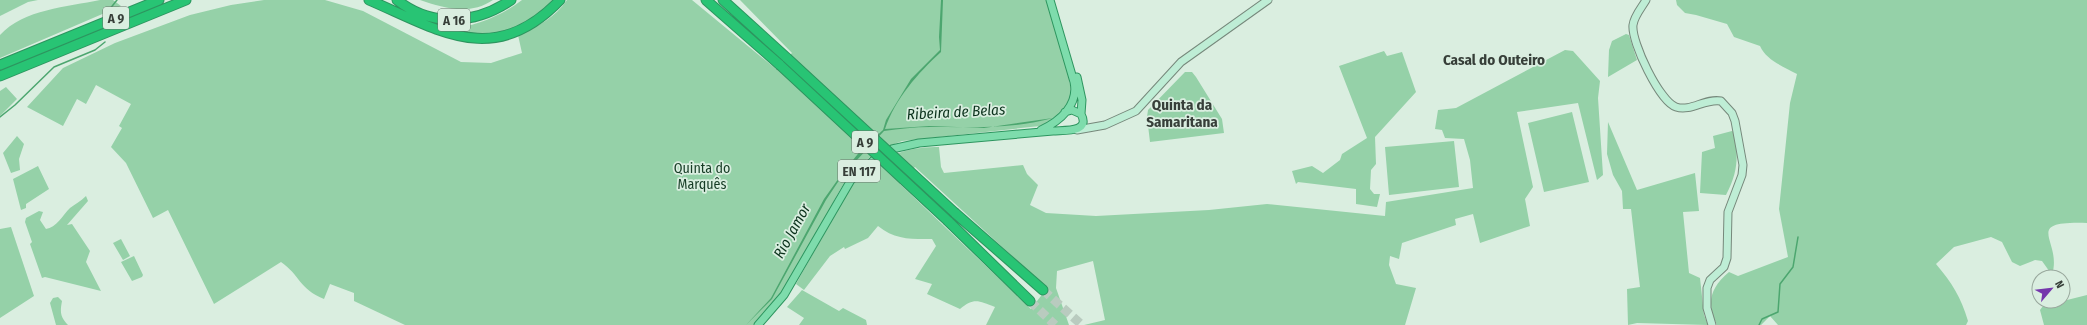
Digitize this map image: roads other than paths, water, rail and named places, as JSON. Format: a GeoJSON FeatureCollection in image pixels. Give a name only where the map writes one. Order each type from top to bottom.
{"type":"FeatureCollection","features":[{"type":"Feature","properties":{"kind":"highway"},"geometry":{"type":"LineString","coordinates":[[72,36],[98,20],[142,0]]}},
{"type":"Feature","properties":{"kind":"highway","name":"A 9"},"geometry":{"type":"LineString","coordinates":[[0,65],[159,0]]}},
{"type":"Feature","properties":{"kind":"highway","name":"A 9"},"geometry":{"type":"LineString","coordinates":[[0,76],[186,0]]}},
{"type":"Feature","properties":{"kind":"highway"},"geometry":{"type":"LineString","coordinates":[[369,0],[445,34],[478,39],[495,37],[524,28],[546,14],[560,0]]}},
{"type":"Feature","properties":{"kind":"highway","name":"A 16"},"geometry":{"type":"LineString","coordinates":[[397,0],[424,15],[452,20],[480,16],[497,9],[511,0]]}},
{"type":"Feature","properties":{"kind":"highway"},"geometry":{"type":"LineString","coordinates":[[699,0],[735,24]]}},
{"type":"Feature","properties":{"kind":"highway","name":"A 9"},"geometry":{"type":"LineString","coordinates":[[706,0],[780,65],[948,221],[1030,301]]}},
{"type":"Feature","properties":{"kind":"highway","name":"A 9"},"geometry":{"type":"LineString","coordinates":[[723,1],[955,213],[1043,290]]}},
{"type":"Feature","properties":{"kind":"main road"},"geometry":{"type":"LineString","coordinates":[[1035,133],[1051,125],[1064,113],[1072,103],[1075,86],[1051,0]]}},
{"type":"Feature","properties":{"kind":"main road"},"geometry":{"type":"LineString","coordinates":[[1051,0],[1080,87],[1082,125],[1074,130]]}},
{"type":"Feature","properties":{"kind":"main road"},"geometry":{"type":"LineString","coordinates":[[1035,133],[1074,130],[1105,125],[1136,111],[1181,62],[1268,0]]}},
{"type":"Feature","properties":{"kind":"main road"},"geometry":{"type":"LineString","coordinates":[[1646,0],[1634,20],[1633,31],[1638,50],[1664,97],[1673,106],[1685,109],[1710,100],[1721,101],[1732,113],[1737,127],[1743,165],[1742,176],[1728,212],[1727,258],[1724,266],[1710,280],[1706,288],[1707,308],[1712,325]]}},
{"type":"Feature","properties":{"kind":"main road"},"geometry":{"type":"LineString","coordinates":[[1064,113],[1072,110],[1082,116],[1090,127]]}},
{"type":"Feature","properties":{"kind":"main road"},"geometry":{"type":"LineString","coordinates":[[1064,113],[1062,125],[1074,130]]}},
{"type":"Feature","properties":{"kind":"main road","name":"EN 117"},"geometry":{"type":"LineString","coordinates":[[758,325],[784,295],[851,180],[874,160],[892,149],[919,143],[1035,133]]}},
{"type":"Feature","properties":{"kind":"waterway"},"geometry":{"type":"LineString","coordinates":[[109,10],[117,0]]}},
{"type":"Feature","properties":{"kind":"waterway"},"geometry":{"type":"LineString","coordinates":[[0,117],[15,105],[54,67],[95,50],[105,42]]}},
{"type":"Feature","properties":{"kind":"waterway"},"geometry":{"type":"LineString","coordinates":[[1759,325],[1762,319],[1778,312],[1780,284],[1793,267],[1798,237]]}},
{"type":"Feature","properties":{"kind":"tunnel"},"geometry":{"type":"LineString","coordinates":[[1043,290],[1082,325]]}},
{"type":"Feature","properties":{"kind":"tunnel"},"geometry":{"type":"LineString","coordinates":[[1030,301],[1055,325]]}},
{"type":"Feature","properties":{"kind":"district","name":"Casal do Outeiro"},"geometry":{"type":"Point","coordinates":[1494,60]}},
{"type":"Feature","properties":{"kind":"district","name":"Quinta da Samaritana"},"geometry":{"type":"Point","coordinates":[1182,114]}},
{"type":"Feature","properties":{"kind":"water label","name":"Ribeira de Belas"},"geometry":{"type":"Point","coordinates":[956,112]}},
{"type":"Feature","properties":{"kind":"water label","name":"Rio Jamor"},"geometry":{"type":"Point","coordinates":[792,231]}},
{"type":"Feature","properties":{"kind":"park label","name":"Quinta do Marquês"},"geometry":{"type":"Point","coordinates":[702,176]}}]}
